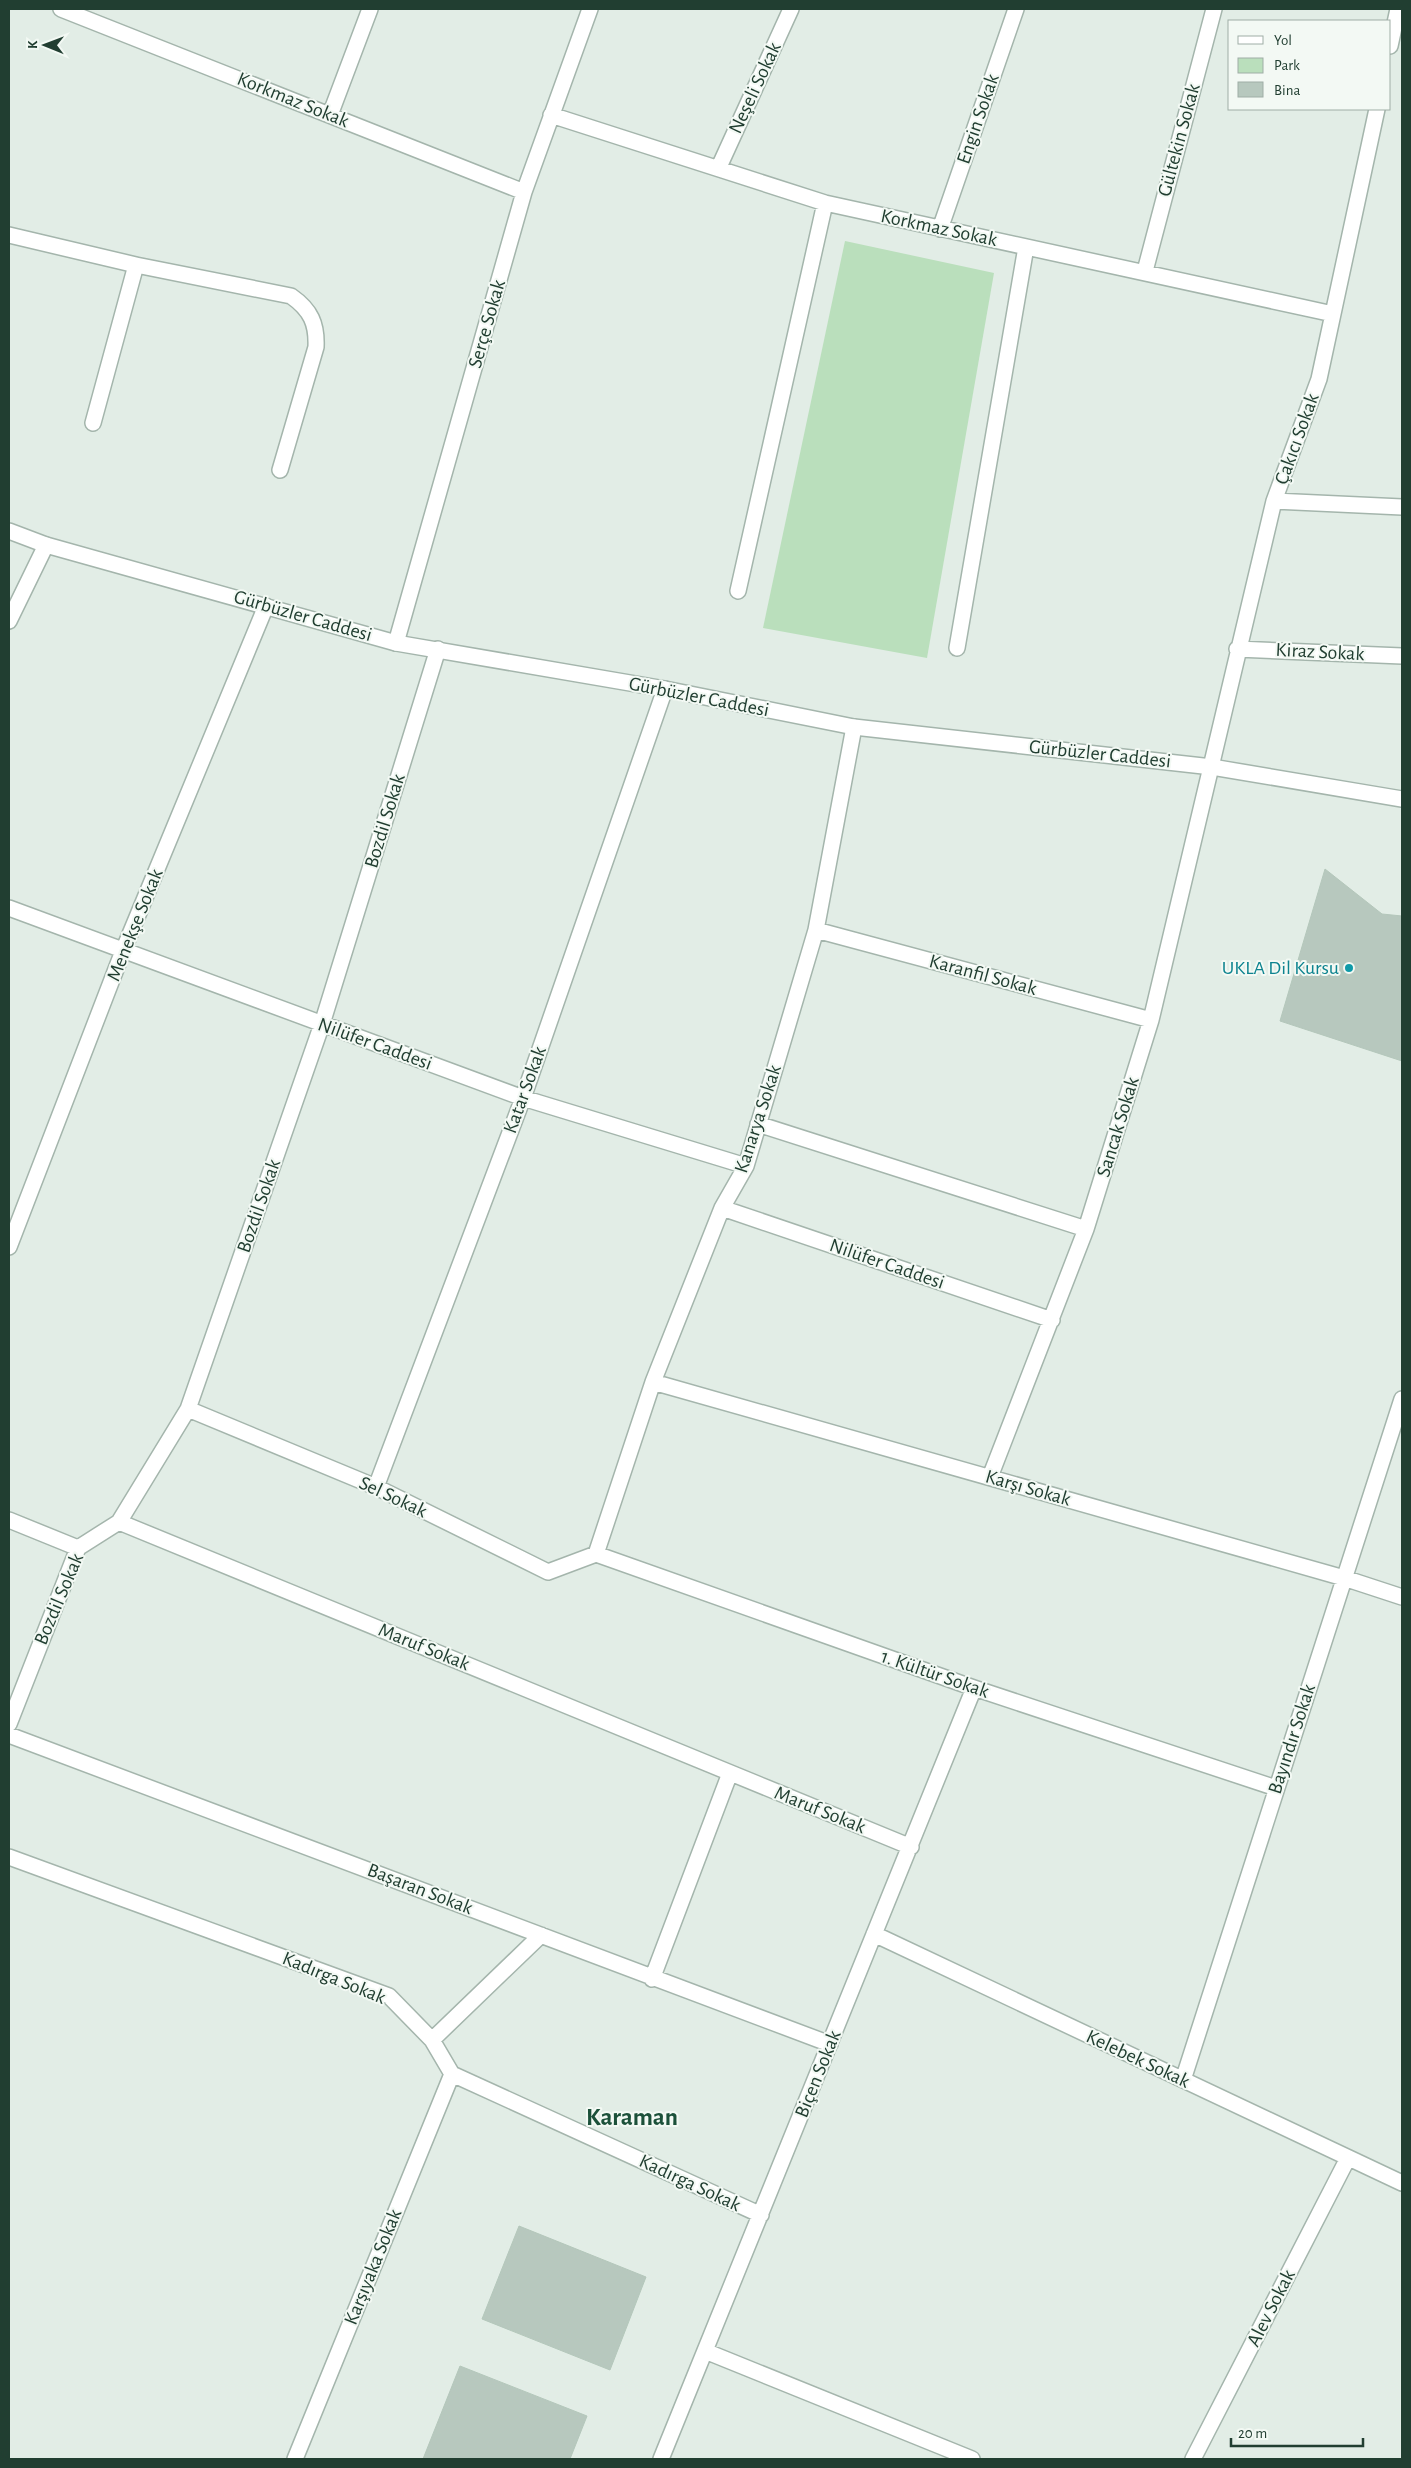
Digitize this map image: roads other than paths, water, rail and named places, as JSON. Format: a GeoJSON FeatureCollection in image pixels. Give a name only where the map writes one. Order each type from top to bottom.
{"type":"FeatureCollection","features":[{"type":"Feature","properties":{"kind":"street","name":"Korkmaz Sokak"},"geometry":{"type":"LineString","coordinates":[[61,9],[524,192]]}},
{"type":"Feature","properties":{"kind":"street"},"geometry":{"type":"LineString","coordinates":[[330,115],[370,9]]}},
{"type":"Feature","properties":{"kind":"street","name":"Serçe Sokak"},"geometry":{"type":"LineString","coordinates":[[396,642],[524,192],[590,9]]}},
{"type":"Feature","properties":{"kind":"street","name":"Neşeli Sokak"},"geometry":{"type":"LineString","coordinates":[[719,168],[791,9]]}},
{"type":"Feature","properties":{"kind":"street","name":"Engin Sokak"},"geometry":{"type":"LineString","coordinates":[[940,229],[1016,9]]}},
{"type":"Feature","properties":{"kind":"street","name":"Gültekin Sokak"},"geometry":{"type":"LineString","coordinates":[[1145,271],[1214,9]]}},
{"type":"Feature","properties":{"kind":"street"},"geometry":{"type":"LineString","coordinates":[[1391,41],[1398,9]]}},
{"type":"Feature","properties":{"kind":"street","name":"Çakıcı Sokak"},"geometry":{"type":"LineString","coordinates":[[1212,767],[1237,649],[1274,501],[1319,378],[1377,110]]}},
{"type":"Feature","properties":{"kind":"street","name":"Korkmaz Sokak"},"geometry":{"type":"LineString","coordinates":[[551,115],[825,203],[940,229],[1145,271],[1334,314]]}},
{"type":"Feature","properties":{"kind":"street"},"geometry":{"type":"LineString","coordinates":[[738,591],[825,203]]}},
{"type":"Feature","properties":{"kind":"street"},"geometry":{"type":"LineString","coordinates":[[9,235],[136,265],[292,296],[310,312],[317,329],[316,347],[280,470]]}},
{"type":"Feature","properties":{"kind":"street"},"geometry":{"type":"LineString","coordinates":[[957,648],[1026,247]]}},
{"type":"Feature","properties":{"kind":"street"},"geometry":{"type":"LineString","coordinates":[[93,422],[136,265]]}},
{"type":"Feature","properties":{"kind":"street"},"geometry":{"type":"LineString","coordinates":[[1274,501],[1402,507]]}},
{"type":"Feature","properties":{"kind":"street","name":"Gürbüzler Caddesi"},"geometry":{"type":"LineString","coordinates":[[9,531],[46,544],[396,642],[665,690],[854,727],[1212,767],[1402,799]]}},
{"type":"Feature","properties":{"kind":"street"},"geometry":{"type":"LineString","coordinates":[[9,621],[46,544]]}},
{"type":"Feature","properties":{"kind":"street","name":"Menekşe Sokak"},"geometry":{"type":"LineString","coordinates":[[9,1247],[124,951],[266,606]]}},
{"type":"Feature","properties":{"kind":"street","name":"Kiraz Sokak"},"geometry":{"type":"LineString","coordinates":[[1237,649],[1402,656]]}},
{"type":"Feature","properties":{"kind":"street","name":"Bozdil Sokak"},"geometry":{"type":"LineString","coordinates":[[9,1724],[78,1548],[119,1522],[188,1409],[322,1024],[438,650]]}},
{"type":"Feature","properties":{"kind":"street","name":"Katar Sokak"},"geometry":{"type":"LineString","coordinates":[[376,1487],[523,1098],[665,690]]}},
{"type":"Feature","properties":{"kind":"street","name":"Kanarya Sokak"},"geometry":{"type":"LineString","coordinates":[[596,1554],[653,1382],[722,1208],[746,1166],[816,930],[854,727]]}},
{"type":"Feature","properties":{"kind":"street","name":"Sancak Sokak"},"geometry":{"type":"LineString","coordinates":[[990,1477],[1086,1229],[1151,1020],[1212,767]]}},
{"type":"Feature","properties":{"kind":"street","name":"Nilüfer Caddesi"},"geometry":{"type":"LineString","coordinates":[[9,908],[523,1098],[746,1166]]}},
{"type":"Feature","properties":{"kind":"street","name":"Karanfil Sokak"},"geometry":{"type":"LineString","coordinates":[[816,930],[1151,1020]]}},
{"type":"Feature","properties":{"kind":"street"},"geometry":{"type":"LineString","coordinates":[[758,1124],[1086,1229]]}},
{"type":"Feature","properties":{"kind":"street","name":"Nilüfer Caddesi"},"geometry":{"type":"LineString","coordinates":[[722,1208],[1052,1320]]}},
{"type":"Feature","properties":{"kind":"street","name":"Karşı Sokak"},"geometry":{"type":"LineString","coordinates":[[653,1382],[1344,1578],[1402,1597]]}},
{"type":"Feature","properties":{"kind":"street","name":"Bayındır Sokak"},"geometry":{"type":"LineString","coordinates":[[1183,2080],[1402,1399]]}},
{"type":"Feature","properties":{"kind":"street","name":"Sel Sokak"},"geometry":{"type":"LineString","coordinates":[[188,1409],[376,1487],[548,1572],[596,1554]]}},
{"type":"Feature","properties":{"kind":"street"},"geometry":{"type":"LineString","coordinates":[[9,1520],[78,1548]]}},
{"type":"Feature","properties":{"kind":"street","name":"Maruf Sokak"},"geometry":{"type":"LineString","coordinates":[[119,1522],[910,1847]]}},
{"type":"Feature","properties":{"kind":"street","name":"1. Kültür Sokak"},"geometry":{"type":"LineString","coordinates":[[596,1554],[974,1688],[1276,1788]]}},
{"type":"Feature","properties":{"kind":"street","name":"Biçen Sokak"},"geometry":{"type":"LineString","coordinates":[[662,2459],[974,1688]]}},
{"type":"Feature","properties":{"kind":"street","name":"Başaran Sokak"},"geometry":{"type":"LineString","coordinates":[[9,1736],[542,1935],[652,1979],[830,2044]]}},
{"type":"Feature","properties":{"kind":"street"},"geometry":{"type":"LineString","coordinates":[[652,1979],[730,1772]]}},
{"type":"Feature","properties":{"kind":"street","name":"Kadırga Sokak"},"geometry":{"type":"LineString","coordinates":[[9,1858],[389,1996],[432,2040],[452,2074],[761,2216]]}},
{"type":"Feature","properties":{"kind":"street","name":"Kelebek Sokak"},"geometry":{"type":"LineString","coordinates":[[874,1934],[1402,2183]]}},
{"type":"Feature","properties":{"kind":"street"},"geometry":{"type":"LineString","coordinates":[[432,2040],[542,1935]]}},
{"type":"Feature","properties":{"kind":"street","name":"Karşıyaka Sokak"},"geometry":{"type":"LineString","coordinates":[[294,2459],[452,2074]]}},
{"type":"Feature","properties":{"kind":"street","name":"Alev Sokak"},"geometry":{"type":"LineString","coordinates":[[1193,2459],[1348,2158]]}},
{"type":"Feature","properties":{"kind":"street"},"geometry":{"type":"LineString","coordinates":[[706,2351],[972,2459]]}},
{"type":"Feature","properties":{"kind":"place","name":"UKLA Dil Kursu"},"geometry":{"type":"Point","coordinates":[1349,968]}},
{"type":"Feature","properties":{"kind":"district","name":"Karaman"},"geometry":{"type":"Point","coordinates":[632,2117]}}]}
